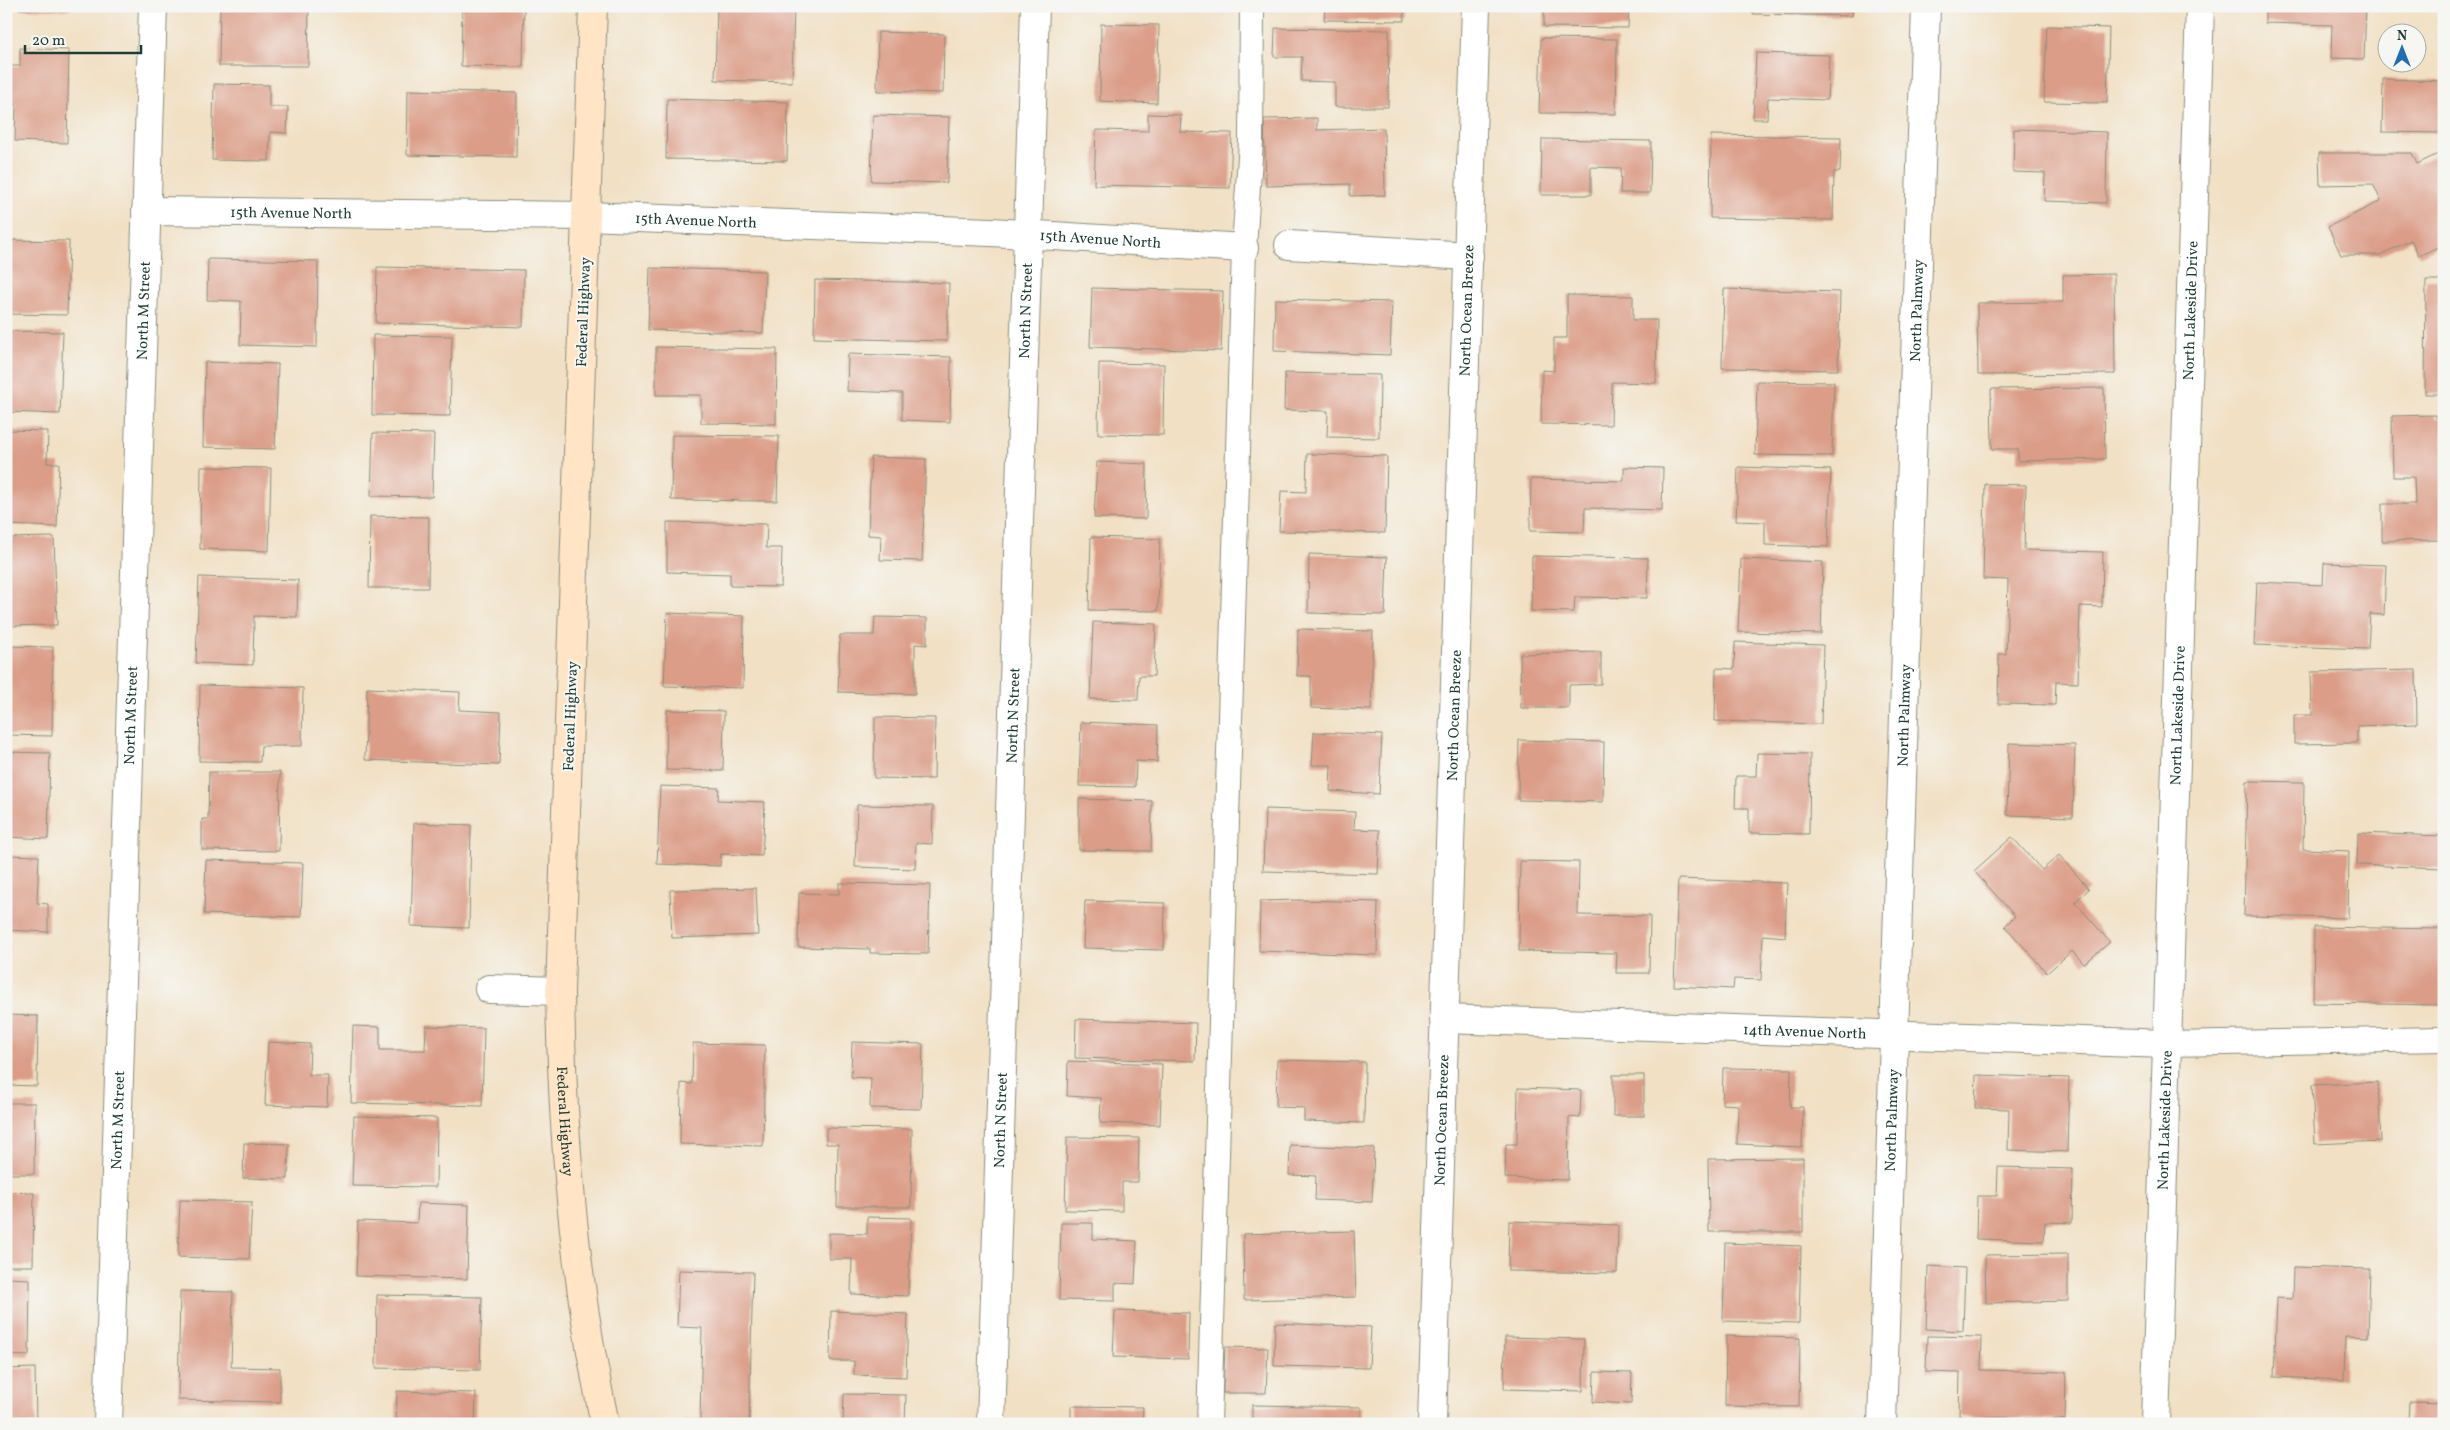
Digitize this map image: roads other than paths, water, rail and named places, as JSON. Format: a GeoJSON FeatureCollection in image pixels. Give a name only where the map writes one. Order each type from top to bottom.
{"type":"FeatureCollection","features":[{"type":"Feature","properties":{"kind":"main road","name":"Federal Highway"},"geometry":{"type":"LineString","coordinates":[[593,6],[560,990],[561,1087],[569,1186],[579,1282],[605,1424]]}},
{"type":"Feature","properties":{"kind":"street","name":"North M Street"},"geometry":{"type":"LineString","coordinates":[[108,1424],[153,6]]}},
{"type":"Feature","properties":{"kind":"street","name":"North N Street"},"geometry":{"type":"LineString","coordinates":[[991,1424],[1035,6]]}},
{"type":"Feature","properties":{"kind":"street","name":"North Ocean Breeze"},"geometry":{"type":"LineString","coordinates":[[1432,1424],[1476,6]]}},
{"type":"Feature","properties":{"kind":"street","name":"North Palmway"},"geometry":{"type":"LineString","coordinates":[[1882,1424],[1926,6]]}},
{"type":"Feature","properties":{"kind":"street","name":"North Lakeside Drive"},"geometry":{"type":"LineString","coordinates":[[2155,1424],[2200,6]]}},
{"type":"Feature","properties":{"kind":"street","name":"15th Avenue North"},"geometry":{"type":"LineString","coordinates":[[146,211],[586,216],[1028,234],[1244,248]]}},
{"type":"Feature","properties":{"kind":"street"},"geometry":{"type":"LineString","coordinates":[[1289,245],[1468,256]]}},
{"type":"Feature","properties":{"kind":"street"},"geometry":{"type":"LineString","coordinates":[[489,989],[560,990]]}},
{"type":"Feature","properties":{"kind":"street","name":"14th Avenue North"},"geometry":{"type":"LineString","coordinates":[[1444,1019],[2167,1044]]}},
{"type":"Feature","properties":{"kind":"lane"},"geometry":{"type":"LineString","coordinates":[[1208,1424],[1244,248],[1251,141],[1252,6]]}},
{"type":"Feature","properties":{"kind":"lane"},"geometry":{"type":"LineString","coordinates":[[2167,1044],[2444,1039]]}}]}
